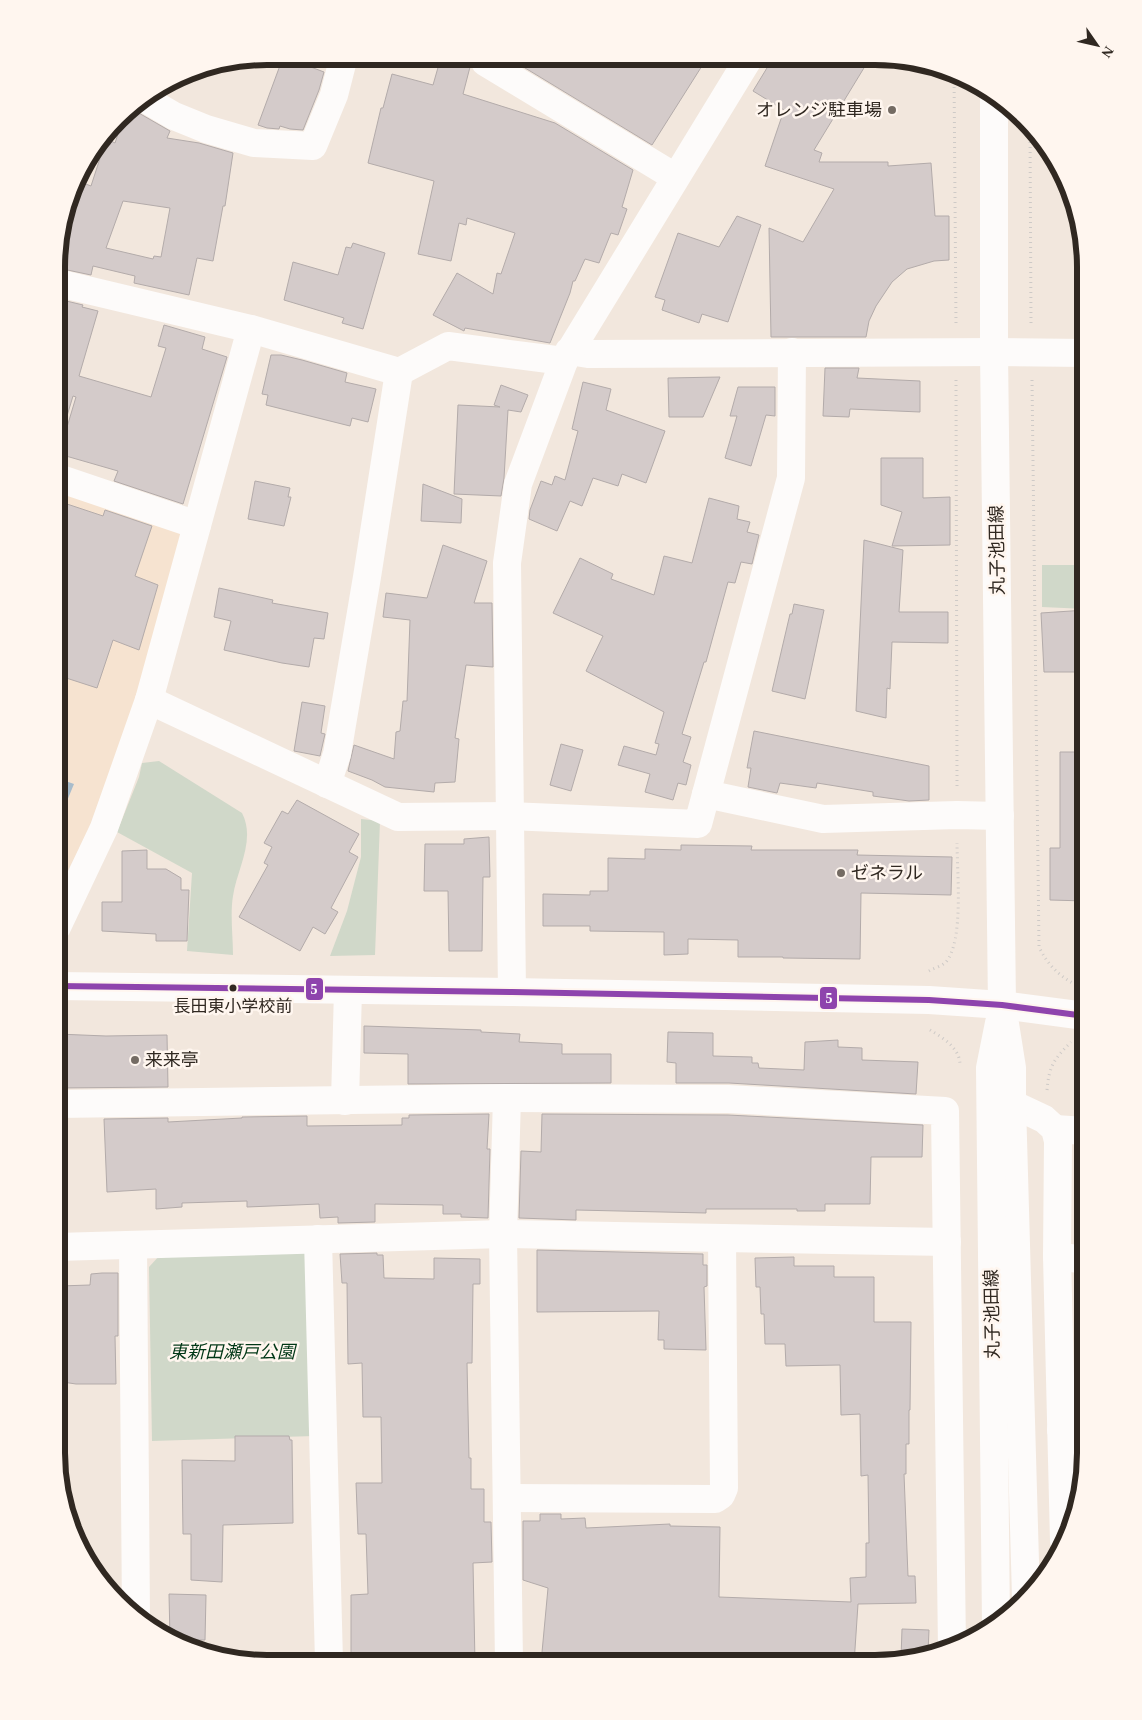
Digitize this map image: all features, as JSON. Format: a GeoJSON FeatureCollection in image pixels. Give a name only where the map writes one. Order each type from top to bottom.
{"type":"FeatureCollection","features":[{"type":"Feature","properties":{"kind":"street"},"geometry":{"type":"LineString","coordinates":[[151,102],[174,116],[254,143],[313,146],[334,95],[342,65]]}},
{"type":"Feature","properties":{"kind":"street"},"geometry":{"type":"LineString","coordinates":[[490,65],[675,177]]}},
{"type":"Feature","properties":{"kind":"street"},"geometry":{"type":"LineString","coordinates":[[512,992],[507,563],[518,484],[566,356],[745,65]]}},
{"type":"Feature","properties":{"kind":"street","name":"丸子池田線"},"geometry":{"type":"LineString","coordinates":[[994,104],[994,352],[1002,1005],[996,1614]]}},
{"type":"Feature","properties":{"kind":"street"},"geometry":{"type":"LineString","coordinates":[[65,285],[251,329],[399,372],[448,346],[566,356],[588,354],[792,352],[1077,353]]}},
{"type":"Feature","properties":{"kind":"street"},"geometry":{"type":"LineString","coordinates":[[65,910],[104,828],[149,700],[251,329]]}},
{"type":"Feature","properties":{"kind":"street"},"geometry":{"type":"LineString","coordinates":[[149,700],[398,817],[509,816],[698,824],[791,478],[792,352]]}},
{"type":"Feature","properties":{"kind":"street"},"geometry":{"type":"LineString","coordinates":[[327,784],[338,744],[367,578],[399,372]]}},
{"type":"Feature","properties":{"kind":"street"},"geometry":{"type":"LineString","coordinates":[[65,480],[198,525]]}},
{"type":"Feature","properties":{"kind":"street"},"geometry":{"type":"LineString","coordinates":[[706,794],[823,819],[1000,816]]}},
{"type":"Feature","properties":{"kind":"street"},"geometry":{"type":"LineString","coordinates":[[65,986],[929,1000],[1002,1005],[1077,1015]]}},
{"type":"Feature","properties":{"kind":"street"},"geometry":{"type":"LineString","coordinates":[[346,1100],[348,990]]}},
{"type":"Feature","properties":{"kind":"street","name":"丸子池田線"},"geometry":{"type":"LineString","coordinates":[[1001,1068],[1012,1104],[1026,1587]]}},
{"type":"Feature","properties":{"kind":"street"},"geometry":{"type":"LineString","coordinates":[[507,1098],[503,1234],[509,1655]]}},
{"type":"Feature","properties":{"kind":"street"},"geometry":{"type":"LineString","coordinates":[[65,1104],[507,1098],[728,1099],[946,1111],[952,1640]]}},
{"type":"Feature","properties":{"kind":"street"},"geometry":{"type":"LineString","coordinates":[[1012,1104],[1050,1124],[1077,1129]]}},
{"type":"Feature","properties":{"kind":"street"},"geometry":{"type":"LineString","coordinates":[[1050,1124],[1058,1141],[1057,1256],[1073,1432],[1066,1518]]}},
{"type":"Feature","properties":{"kind":"street"},"geometry":{"type":"LineString","coordinates":[[65,1247],[503,1234],[947,1242]]}},
{"type":"Feature","properties":{"kind":"street"},"geometry":{"type":"LineString","coordinates":[[508,1498],[715,1499],[721,1495],[724,1488],[722,1238]]}},
{"type":"Feature","properties":{"kind":"street"},"geometry":{"type":"LineString","coordinates":[[318,1239],[329,1655]]}},
{"type":"Feature","properties":{"kind":"street"},"geometry":{"type":"LineString","coordinates":[[133,1245],[136,1607]]}},
{"type":"Feature","properties":{"kind":"street"},"geometry":{"type":"LineString","coordinates":[[1057,1256],[1077,1259]]}},
{"type":"Feature","properties":{"kind":"path"},"geometry":{"type":"LineString","coordinates":[[954,81],[958,929],[955,947],[945,963],[929,971],[929,1000],[930,1029],[947,1040],[960,1056],[961,1074]]}},
{"type":"Feature","properties":{"kind":"path"},"geometry":{"type":"LineString","coordinates":[[1030,138],[1039,946],[1045,959],[1056,972],[1068,981]]}},
{"type":"Feature","properties":{"kind":"path"},"geometry":{"type":"LineString","coordinates":[[1050,1124],[1048,1074],[1055,1058],[1073,1040]]}},
{"type":"Feature","properties":{"kind":"shaded area"},"geometry":{"type":"Polygon","coordinates":[[[65,494],[182,534],[136,700],[87,833],[65,876],[65,494]]]}},
{"type":"Feature","properties":{"kind":"green space"},"geometry":{"type":"Polygon","coordinates":[[[1042,565],[1077,565],[1077,609],[1042,607],[1042,565]]]}},
{"type":"Feature","properties":{"kind":"green space"},"geometry":{"type":"Polygon","coordinates":[[[159,761],[242,813],[246,823],[246,844],[232,903],[233,955],[187,951],[192,873],[117,832],[139,777],[142,763],[159,761]]]}},
{"type":"Feature","properties":{"kind":"green space"},"geometry":{"type":"Polygon","coordinates":[[[361,819],[380,821],[375,955],[330,956],[347,911],[361,857],[361,819]]]}},
{"type":"Feature","properties":{"kind":"green space","name":"東新田瀬戸公園"},"geometry":{"type":"Polygon","coordinates":[[[310,1251],[315,1436],[152,1441],[149,1267],[160,1255],[310,1251]]]}},
{"type":"Feature","properties":{"kind":"water"},"geometry":{"type":"Polygon","coordinates":[[[65,781],[74,784],[65,806],[65,781]]]}},
{"type":"Feature","properties":{"kind":"building"},"geometry":{"type":"Polygon","coordinates":[[[280,65],[306,65],[324,72],[303,130],[280,126],[279,129],[267,128],[258,125],[280,65]]]}},
{"type":"Feature","properties":{"kind":"building"},"geometry":{"type":"Polygon","coordinates":[[[439,65],[470,65],[463,94],[555,123],[633,170],[622,207],[627,209],[618,235],[611,233],[599,263],[585,259],[575,281],[573,281],[550,343],[465,328],[464,331],[433,315],[457,273],[493,294],[497,273],[501,274],[515,233],[467,218],[466,225],[459,223],[451,261],[418,254],[434,181],[368,163],[381,108],[383,108],[392,74],[433,85],[439,65]]]}},
{"type":"Feature","properties":{"kind":"building"},"geometry":{"type":"Polygon","coordinates":[[[520,65],[703,65],[652,145],[520,65]]]}},
{"type":"Feature","properties":{"kind":"building"},"geometry":{"type":"Polygon","coordinates":[[[769,65],[866,65],[814,150],[822,153],[819,162],[888,162],[888,166],[931,163],[935,216],[949,216],[949,260],[934,261],[907,269],[892,282],[876,306],[869,321],[866,337],[771,337],[769,228],[803,242],[834,189],[765,166],[784,110],[753,91],[769,65]]]}},
{"type":"Feature","properties":{"kind":"building"},"geometry":{"type":"Polygon","coordinates":[[[137,112],[170,131],[167,138],[199,143],[233,153],[225,206],[223,206],[213,261],[197,258],[189,295],[134,283],[135,276],[93,266],[91,275],[65,269],[69,228],[80,190],[83,183],[91,186],[103,150],[107,144],[110,145],[111,141],[115,143],[120,129],[137,112]],[[123,201],[106,248],[153,259],[154,256],[161,257],[170,208],[123,201]]]}},
{"type":"Feature","properties":{"kind":"building"},"geometry":{"type":"Polygon","coordinates":[[[737,216],[761,225],[728,322],[702,314],[699,323],[662,310],[665,300],[655,297],[678,233],[719,247],[737,216]]]}},
{"type":"Feature","properties":{"kind":"building"},"geometry":{"type":"Polygon","coordinates":[[[353,243],[385,253],[363,329],[342,323],[344,318],[284,300],[293,262],[338,275],[346,247],[351,248],[353,243]]]}},
{"type":"Feature","properties":{"kind":"building"},"geometry":{"type":"Polygon","coordinates":[[[65,301],[98,311],[79,376],[151,397],[166,348],[158,346],[164,325],[205,337],[202,349],[227,357],[183,504],[114,481],[118,471],[65,456],[65,434],[76,397],[73,396],[65,423],[65,301]]]}},
{"type":"Feature","properties":{"kind":"building"},"geometry":{"type":"Polygon","coordinates":[[[271,355],[281,355],[347,373],[345,382],[376,389],[368,422],[352,418],[350,426],[266,405],[268,395],[262,394],[271,355]]]}},
{"type":"Feature","properties":{"kind":"building"},"geometry":{"type":"Polygon","coordinates":[[[825,368],[859,368],[857,378],[920,381],[920,412],[850,409],[849,417],[823,416],[825,368]]]}},
{"type":"Feature","properties":{"kind":"building"},"geometry":{"type":"Polygon","coordinates":[[[720,377],[703,417],[669,417],[668,378],[720,377]]]}},
{"type":"Feature","properties":{"kind":"building"},"geometry":{"type":"Polygon","coordinates":[[[583,382],[611,389],[606,410],[665,431],[646,483],[622,474],[618,486],[593,478],[582,506],[570,501],[557,531],[529,519],[530,510],[541,481],[552,485],[555,476],[565,480],[578,431],[572,429],[583,382]]]}},
{"type":"Feature","properties":{"kind":"building"},"geometry":{"type":"Polygon","coordinates":[[[501,385],[528,395],[521,412],[508,410],[504,478],[501,496],[454,494],[458,405],[500,407],[494,405],[501,385]]]}},
{"type":"Feature","properties":{"kind":"building"},"geometry":{"type":"Polygon","coordinates":[[[738,387],[775,387],[775,416],[766,415],[751,466],[725,458],[737,416],[730,416],[738,387]]]}},
{"type":"Feature","properties":{"kind":"building"},"geometry":{"type":"Polygon","coordinates":[[[881,458],[923,458],[923,498],[950,497],[950,545],[892,546],[902,512],[881,505],[881,458]]]}},
{"type":"Feature","properties":{"kind":"building"},"geometry":{"type":"Polygon","coordinates":[[[255,481],[290,488],[288,497],[291,497],[284,526],[248,519],[255,481]]]}},
{"type":"Feature","properties":{"kind":"building"},"geometry":{"type":"Polygon","coordinates":[[[423,484],[462,499],[461,523],[421,521],[423,484]]]}},
{"type":"Feature","properties":{"kind":"building"},"geometry":{"type":"Polygon","coordinates":[[[709,498],[739,506],[737,519],[750,522],[747,532],[759,535],[752,564],[741,562],[735,583],[728,582],[706,662],[704,662],[682,734],[691,737],[683,762],[691,765],[686,785],[678,783],[673,800],[645,792],[650,774],[618,765],[624,746],[656,755],[659,744],[655,743],[664,712],[586,671],[603,636],[553,613],[580,558],[613,574],[611,579],[654,595],[664,556],[692,563],[709,498]]]}},
{"type":"Feature","properties":{"kind":"building"},"geometry":{"type":"Polygon","coordinates":[[[65,503],[103,516],[105,510],[152,526],[135,576],[158,585],[139,650],[113,640],[97,688],[65,678],[65,503]]]}},
{"type":"Feature","properties":{"kind":"building"},"geometry":{"type":"Polygon","coordinates":[[[864,540],[903,550],[899,612],[948,612],[948,643],[892,642],[890,689],[887,688],[886,718],[856,711],[864,540]]]}},
{"type":"Feature","properties":{"kind":"building"},"geometry":{"type":"Polygon","coordinates":[[[443,545],[487,561],[474,603],[492,603],[493,667],[466,665],[455,738],[459,739],[455,782],[435,783],[434,792],[385,787],[348,771],[354,745],[394,759],[396,732],[400,731],[403,701],[407,701],[410,620],[383,617],[386,593],[427,598],[443,545]]]}},
{"type":"Feature","properties":{"kind":"building"},"geometry":{"type":"Polygon","coordinates":[[[219,588],[273,600],[272,603],[328,613],[324,639],[314,638],[309,667],[224,650],[231,621],[214,617],[219,588]]]}},
{"type":"Feature","properties":{"kind":"building"},"geometry":{"type":"Polygon","coordinates":[[[794,604],[824,610],[805,699],[772,691],[794,604]]]}},
{"type":"Feature","properties":{"kind":"building"},"geometry":{"type":"Polygon","coordinates":[[[1077,611],[1077,672],[1044,672],[1041,613],[1077,611]]]}},
{"type":"Feature","properties":{"kind":"building"},"geometry":{"type":"Polygon","coordinates":[[[302,702],[325,706],[321,733],[325,734],[320,756],[294,751],[302,702]]]}},
{"type":"Feature","properties":{"kind":"building"},"geometry":{"type":"Polygon","coordinates":[[[754,731],[929,766],[929,800],[909,801],[873,796],[873,792],[817,783],[816,788],[780,783],[777,793],[748,787],[751,768],[747,768],[754,731]]]}},
{"type":"Feature","properties":{"kind":"building"},"geometry":{"type":"Polygon","coordinates":[[[561,744],[583,750],[571,791],[550,785],[561,744]]]}},
{"type":"Feature","properties":{"kind":"building"},"geometry":{"type":"Polygon","coordinates":[[[1060,752],[1077,752],[1077,901],[1050,900],[1050,848],[1060,848],[1060,752]]]}},
{"type":"Feature","properties":{"kind":"building"},"geometry":{"type":"Polygon","coordinates":[[[297,800],[359,834],[349,852],[358,857],[331,908],[338,912],[325,934],[313,927],[300,951],[239,917],[268,865],[264,863],[272,847],[264,843],[282,811],[288,814],[297,800]]]}},
{"type":"Feature","properties":{"kind":"building"},"geometry":{"type":"Polygon","coordinates":[[[489,837],[490,877],[483,877],[482,951],[449,951],[448,891],[424,891],[425,844],[464,844],[464,839],[489,837]]]}},
{"type":"Feature","properties":{"kind":"building"},"geometry":{"type":"Polygon","coordinates":[[[681,845],[752,846],[751,850],[858,850],[857,855],[952,857],[951,895],[861,893],[860,959],[738,957],[738,940],[688,939],[688,954],[664,955],[664,932],[590,931],[590,926],[543,926],[543,894],[590,895],[590,891],[608,891],[608,858],[645,859],[645,849],[681,850],[681,845]]]}},
{"type":"Feature","properties":{"kind":"building"},"geometry":{"type":"Polygon","coordinates":[[[147,850],[147,869],[166,869],[181,878],[181,890],[189,890],[187,941],[156,941],[156,934],[102,931],[102,902],[122,902],[122,851],[147,850]]]}},
{"type":"Feature","properties":{"kind":"building"},"geometry":{"type":"Polygon","coordinates":[[[364,1026],[481,1030],[481,1032],[520,1034],[519,1042],[562,1044],[562,1054],[611,1054],[611,1083],[408,1084],[408,1054],[364,1053],[364,1026]]]}},
{"type":"Feature","properties":{"kind":"building"},"geometry":{"type":"Polygon","coordinates":[[[668,1032],[713,1033],[713,1056],[752,1057],[752,1063],[758,1063],[759,1068],[804,1070],[805,1042],[838,1040],[838,1047],[862,1048],[862,1060],[918,1062],[916,1094],[729,1083],[676,1083],[676,1063],[667,1062],[668,1032]]]}},
{"type":"Feature","properties":{"kind":"building"},"geometry":{"type":"Polygon","coordinates":[[[65,1034],[167,1035],[168,1087],[65,1088],[65,1034]]]}},
{"type":"Feature","properties":{"kind":"building"},"geometry":{"type":"Polygon","coordinates":[[[489,1114],[487,1149],[490,1149],[488,1218],[461,1217],[461,1214],[443,1214],[443,1205],[375,1204],[375,1222],[338,1223],[338,1217],[320,1218],[319,1204],[247,1207],[247,1201],[182,1203],[182,1207],[156,1209],[156,1189],[107,1192],[104,1119],[168,1118],[168,1122],[242,1117],[307,1116],[307,1126],[402,1125],[402,1118],[409,1118],[409,1115],[489,1114]]]}},
{"type":"Feature","properties":{"kind":"building"},"geometry":{"type":"Polygon","coordinates":[[[542,1114],[728,1115],[923,1125],[922,1157],[871,1157],[870,1204],[825,1204],[825,1211],[797,1211],[797,1209],[706,1209],[706,1213],[576,1210],[576,1220],[519,1218],[521,1151],[541,1152],[542,1114]]]}},
{"type":"Feature","properties":{"kind":"building"},"geometry":{"type":"Polygon","coordinates":[[[537,1250],[703,1254],[703,1265],[707,1265],[707,1286],[704,1287],[706,1350],[664,1349],[664,1340],[658,1340],[659,1311],[537,1312],[537,1250]]]}},
{"type":"Feature","properties":{"kind":"building"},"geometry":{"type":"Polygon","coordinates":[[[377,1253],[377,1255],[383,1255],[384,1278],[434,1279],[434,1258],[480,1259],[480,1284],[473,1284],[472,1363],[467,1363],[469,1458],[471,1458],[471,1489],[484,1489],[484,1522],[491,1522],[492,1562],[473,1563],[475,1655],[351,1655],[351,1595],[368,1594],[366,1534],[358,1534],[356,1483],[382,1483],[381,1417],[363,1417],[362,1363],[348,1364],[347,1283],[342,1283],[340,1254],[377,1253]]]}},
{"type":"Feature","properties":{"kind":"building"},"geometry":{"type":"Polygon","coordinates":[[[794,1257],[794,1266],[834,1266],[834,1277],[874,1277],[874,1322],[911,1322],[909,1444],[906,1444],[906,1474],[904,1474],[908,1576],[915,1576],[916,1603],[858,1604],[855,1655],[635,1655],[609,1653],[609,1655],[542,1655],[548,1588],[523,1580],[523,1521],[540,1521],[540,1514],[561,1514],[561,1519],[585,1518],[586,1528],[670,1524],[670,1526],[720,1527],[719,1597],[851,1602],[850,1578],[866,1577],[866,1543],[869,1543],[868,1475],[861,1476],[860,1414],[841,1415],[840,1365],[786,1366],[785,1344],[765,1344],[764,1314],[761,1314],[760,1287],[756,1287],[755,1258],[794,1257]]]}},
{"type":"Feature","properties":{"kind":"building"},"geometry":{"type":"Polygon","coordinates":[[[118,1273],[118,1336],[115,1336],[116,1384],[65,1382],[65,1286],[90,1285],[91,1274],[118,1273]]]}},
{"type":"Feature","properties":{"kind":"building"},"geometry":{"type":"Polygon","coordinates":[[[235,1436],[289,1436],[290,1440],[292,1440],[293,1523],[223,1525],[222,1582],[191,1580],[191,1534],[183,1534],[182,1460],[235,1461],[235,1436]]]}},
{"type":"Feature","properties":{"kind":"building"},"geometry":{"type":"Polygon","coordinates":[[[169,1594],[206,1595],[205,1640],[190,1640],[170,1630],[169,1594]]]}},
{"type":"Feature","properties":{"kind":"building"},"geometry":{"type":"Polygon","coordinates":[[[902,1629],[929,1630],[928,1648],[901,1653],[902,1629]]]}},
{"type":"Feature","properties":{"kind":"transit line","name":"5"},"geometry":{"type":"LineString","coordinates":[[65,986],[929,1000],[1002,1005],[1077,1015]]}},
{"type":"Feature","properties":{"kind":"place","name":"オレンジ駐車場"},"geometry":{"type":"Point","coordinates":[892,110]}},
{"type":"Feature","properties":{"kind":"place","name":"ゼネラル"},"geometry":{"type":"Point","coordinates":[841,873]}},
{"type":"Feature","properties":{"kind":"place","name":"長田東小学校前"},"geometry":{"type":"Point","coordinates":[233,988]}},
{"type":"Feature","properties":{"kind":"place","name":"来来亭"},"geometry":{"type":"Point","coordinates":[135,1060]}}]}
